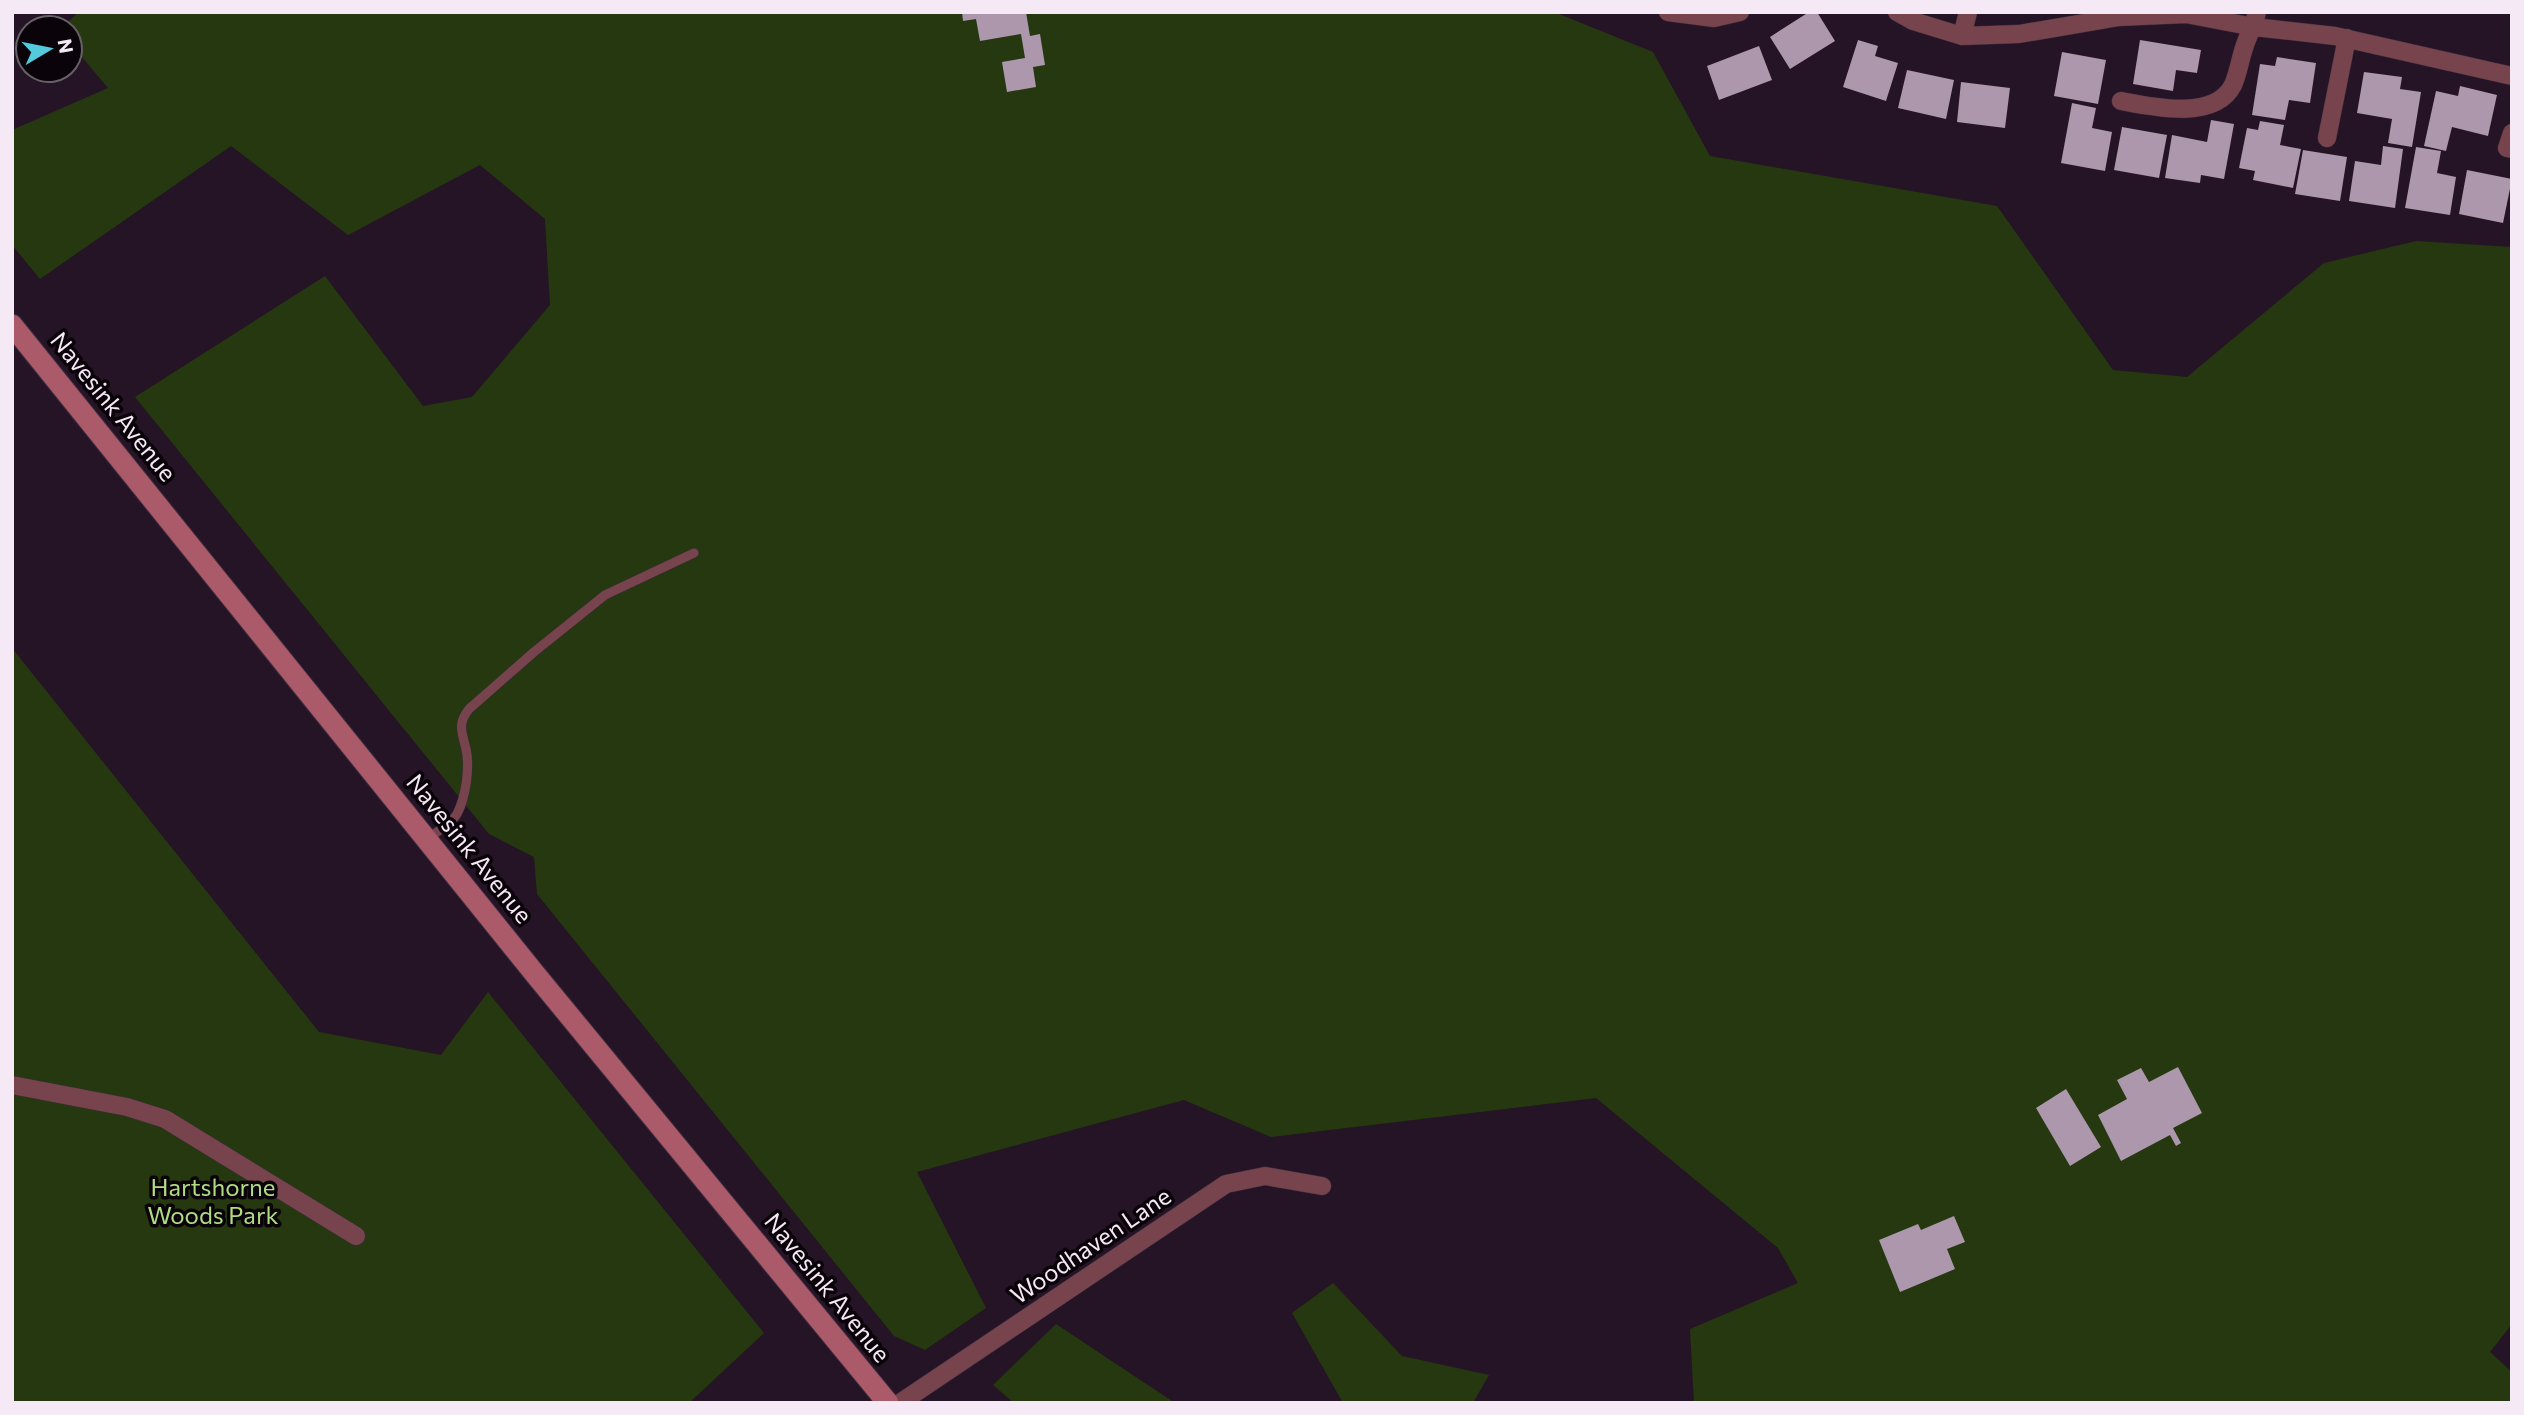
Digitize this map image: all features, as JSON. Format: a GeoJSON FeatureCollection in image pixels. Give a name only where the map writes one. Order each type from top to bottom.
{"type":"FeatureCollection","features":[{"type":"Feature","properties":{"kind":"main road","name":"Navesink Avenue"},"geometry":{"type":"LineString","coordinates":[[12,325],[535,974],[887,1403]]}},
{"type":"Feature","properties":{"kind":"street"},"geometry":{"type":"LineString","coordinates":[[1668,12],[1714,18],[1740,12]]}},
{"type":"Feature","properties":{"kind":"street"},"geometry":{"type":"LineString","coordinates":[[1898,12],[1913,21],[1962,36],[2019,34],[2119,17],[2186,14],[2255,20],[2512,76]]}},
{"type":"Feature","properties":{"kind":"street"},"geometry":{"type":"LineString","coordinates":[[1962,36],[1968,12]]}},
{"type":"Feature","properties":{"kind":"street"},"geometry":{"type":"LineString","coordinates":[[2121,101],[2158,108],[2186,108],[2207,106],[2222,99],[2232,85],[2255,20]]}},
{"type":"Feature","properties":{"kind":"street"},"geometry":{"type":"LineString","coordinates":[[2328,138],[2347,38]]}},
{"type":"Feature","properties":{"kind":"street"},"geometry":{"type":"LineString","coordinates":[[2512,133],[2507,148],[2512,149]]}},
{"type":"Feature","properties":{"kind":"street"},"geometry":{"type":"LineString","coordinates":[[12,1085],[127,1107],[166,1119],[356,1236]]}},
{"type":"Feature","properties":{"kind":"street","name":"Woodhaven Lane"},"geometry":{"type":"LineString","coordinates":[[900,1403],[1226,1184],[1265,1176],[1322,1186]]}},
{"type":"Feature","properties":{"kind":"lane"},"geometry":{"type":"LineString","coordinates":[[428,838],[457,815],[464,792],[467,751],[461,734],[460,720],[469,709],[605,595],[694,553]]}},
{"type":"Feature","properties":{"kind":"green space"},"geometry":{"type":"Polygon","coordinates":[[[1554,12],[1653,52],[1710,156],[1997,206],[2113,370],[2187,377],[2324,263],[2416,241],[2512,247],[2512,1324],[2490,1352],[2512,1372],[2512,1403],[1694,1403],[1690,1329],[1798,1283],[1778,1248],[1596,1098],[1271,1137],[1184,1100],[917,1172],[986,1308],[925,1350],[894,1336],[537,894],[534,857],[489,834],[135,397],[325,276],[423,406],[472,397],[550,305],[545,219],[480,165],[348,235],[231,146],[40,279],[12,245],[12,130],[108,88],[84,60],[84,14],[77,14],[1554,12]]]}},
{"type":"Feature","properties":{"kind":"green space","name":"Hartshorne Woods Park"},"geometry":{"type":"Polygon","coordinates":[[[12,648],[319,1032],[441,1055],[488,992],[764,1333],[689,1403],[12,1403],[12,648]]]}},
{"type":"Feature","properties":{"kind":"green space"},"geometry":{"type":"Polygon","coordinates":[[[1333,1283],[1402,1356],[1489,1375],[1473,1403],[1343,1403],[1292,1313],[1333,1283]]]}},
{"type":"Feature","properties":{"kind":"green space"},"geometry":{"type":"Polygon","coordinates":[[[1056,1324],[1175,1403],[1014,1403],[993,1385],[1056,1324]]]}},
{"type":"Feature","properties":{"kind":"building"},"geometry":{"type":"Polygon","coordinates":[[[962,12],[1026,12],[1030,36],[1040,34],[1045,65],[1033,67],[1036,87],[1007,92],[1002,62],[1025,58],[1021,34],[980,41],[976,19],[963,21],[962,12]]]}},
{"type":"Feature","properties":{"kind":"building"},"geometry":{"type":"Polygon","coordinates":[[[1809,12],[1817,12],[1835,41],[1790,69],[1770,37],[1809,12]]]}},
{"type":"Feature","properties":{"kind":"building"},"geometry":{"type":"Polygon","coordinates":[[[1858,40],[1878,46],[1875,56],[1898,63],[1886,101],[1843,87],[1858,40]]]}},
{"type":"Feature","properties":{"kind":"building"},"geometry":{"type":"Polygon","coordinates":[[[2140,40],[2201,50],[2197,73],[2176,70],[2173,91],[2133,84],[2140,40]]]}},
{"type":"Feature","properties":{"kind":"building"},"geometry":{"type":"Polygon","coordinates":[[[1759,46],[1772,80],[1719,100],[1707,66],[1759,46]]]}},
{"type":"Feature","properties":{"kind":"building"},"geometry":{"type":"Polygon","coordinates":[[[2062,52],[2106,60],[2098,104],[2054,96],[2062,52]]]}},
{"type":"Feature","properties":{"kind":"building"},"geometry":{"type":"Polygon","coordinates":[[[2277,57],[2316,63],[2310,103],[2289,100],[2285,120],[2252,115],[2260,64],[2275,66],[2277,57]]]}},
{"type":"Feature","properties":{"kind":"building"},"geometry":{"type":"Polygon","coordinates":[[[1907,70],[1954,80],[1946,119],[1898,108],[1907,70]]]}},
{"type":"Feature","properties":{"kind":"building"},"geometry":{"type":"Polygon","coordinates":[[[2364,72],[2402,77],[2400,89],[2421,92],[2412,147],[2388,143],[2392,119],[2357,113],[2364,72]]]}},
{"type":"Feature","properties":{"kind":"building"},"geometry":{"type":"Polygon","coordinates":[[[1961,82],[2010,88],[2005,128],[1957,122],[1961,82]]]}},
{"type":"Feature","properties":{"kind":"building"},"geometry":{"type":"Polygon","coordinates":[[[2460,86],[2497,95],[2488,136],[2452,127],[2446,151],[2424,146],[2436,91],[2458,96],[2460,86]]]}},
{"type":"Feature","properties":{"kind":"building"},"geometry":{"type":"Polygon","coordinates":[[[2072,103],[2096,108],[2092,128],[2112,132],[2105,171],[2061,163],[2072,103]]]}},
{"type":"Feature","properties":{"kind":"building"},"geometry":{"type":"Polygon","coordinates":[[[2211,120],[2234,124],[2224,179],[2201,175],[2200,183],[2165,178],[2172,135],[2207,142],[2211,120]]]}},
{"type":"Feature","properties":{"kind":"building"},"geometry":{"type":"Polygon","coordinates":[[[2260,121],[2284,125],[2280,145],[2301,149],[2293,188],[2253,180],[2255,171],[2239,168],[2247,128],[2258,130],[2260,121]]]}},
{"type":"Feature","properties":{"kind":"building"},"geometry":{"type":"Polygon","coordinates":[[[2122,127],[2167,135],[2159,178],[2114,170],[2122,127]]]}},
{"type":"Feature","properties":{"kind":"building"},"geometry":{"type":"Polygon","coordinates":[[[2383,146],[2403,149],[2395,208],[2349,201],[2355,161],[2381,165],[2383,146]]]}},
{"type":"Feature","properties":{"kind":"building"},"geometry":{"type":"Polygon","coordinates":[[[2416,147],[2441,151],[2437,173],[2456,177],[2450,215],[2405,208],[2416,147]]]}},
{"type":"Feature","properties":{"kind":"building"},"geometry":{"type":"Polygon","coordinates":[[[2303,150],[2347,157],[2340,201],[2295,194],[2303,150]]]}},
{"type":"Feature","properties":{"kind":"building"},"geometry":{"type":"Polygon","coordinates":[[[2467,170],[2512,179],[2503,223],[2459,214],[2467,170]]]}},
{"type":"Feature","properties":{"kind":"building"},"geometry":{"type":"Polygon","coordinates":[[[2178,1067],[2202,1113],[2173,1128],[2181,1143],[2176,1146],[2170,1135],[2121,1161],[2098,1115],[2127,1099],[2117,1080],[2141,1068],[2149,1082],[2178,1067]]]}},
{"type":"Feature","properties":{"kind":"building"},"geometry":{"type":"Polygon","coordinates":[[[2066,1089],[2101,1147],[2070,1166],[2036,1108],[2066,1089]]]}},
{"type":"Feature","properties":{"kind":"building"},"geometry":{"type":"Polygon","coordinates":[[[1954,1216],[1965,1242],[1947,1249],[1955,1269],[1900,1292],[1879,1240],[1918,1224],[1921,1230],[1954,1216]]]}}]}
